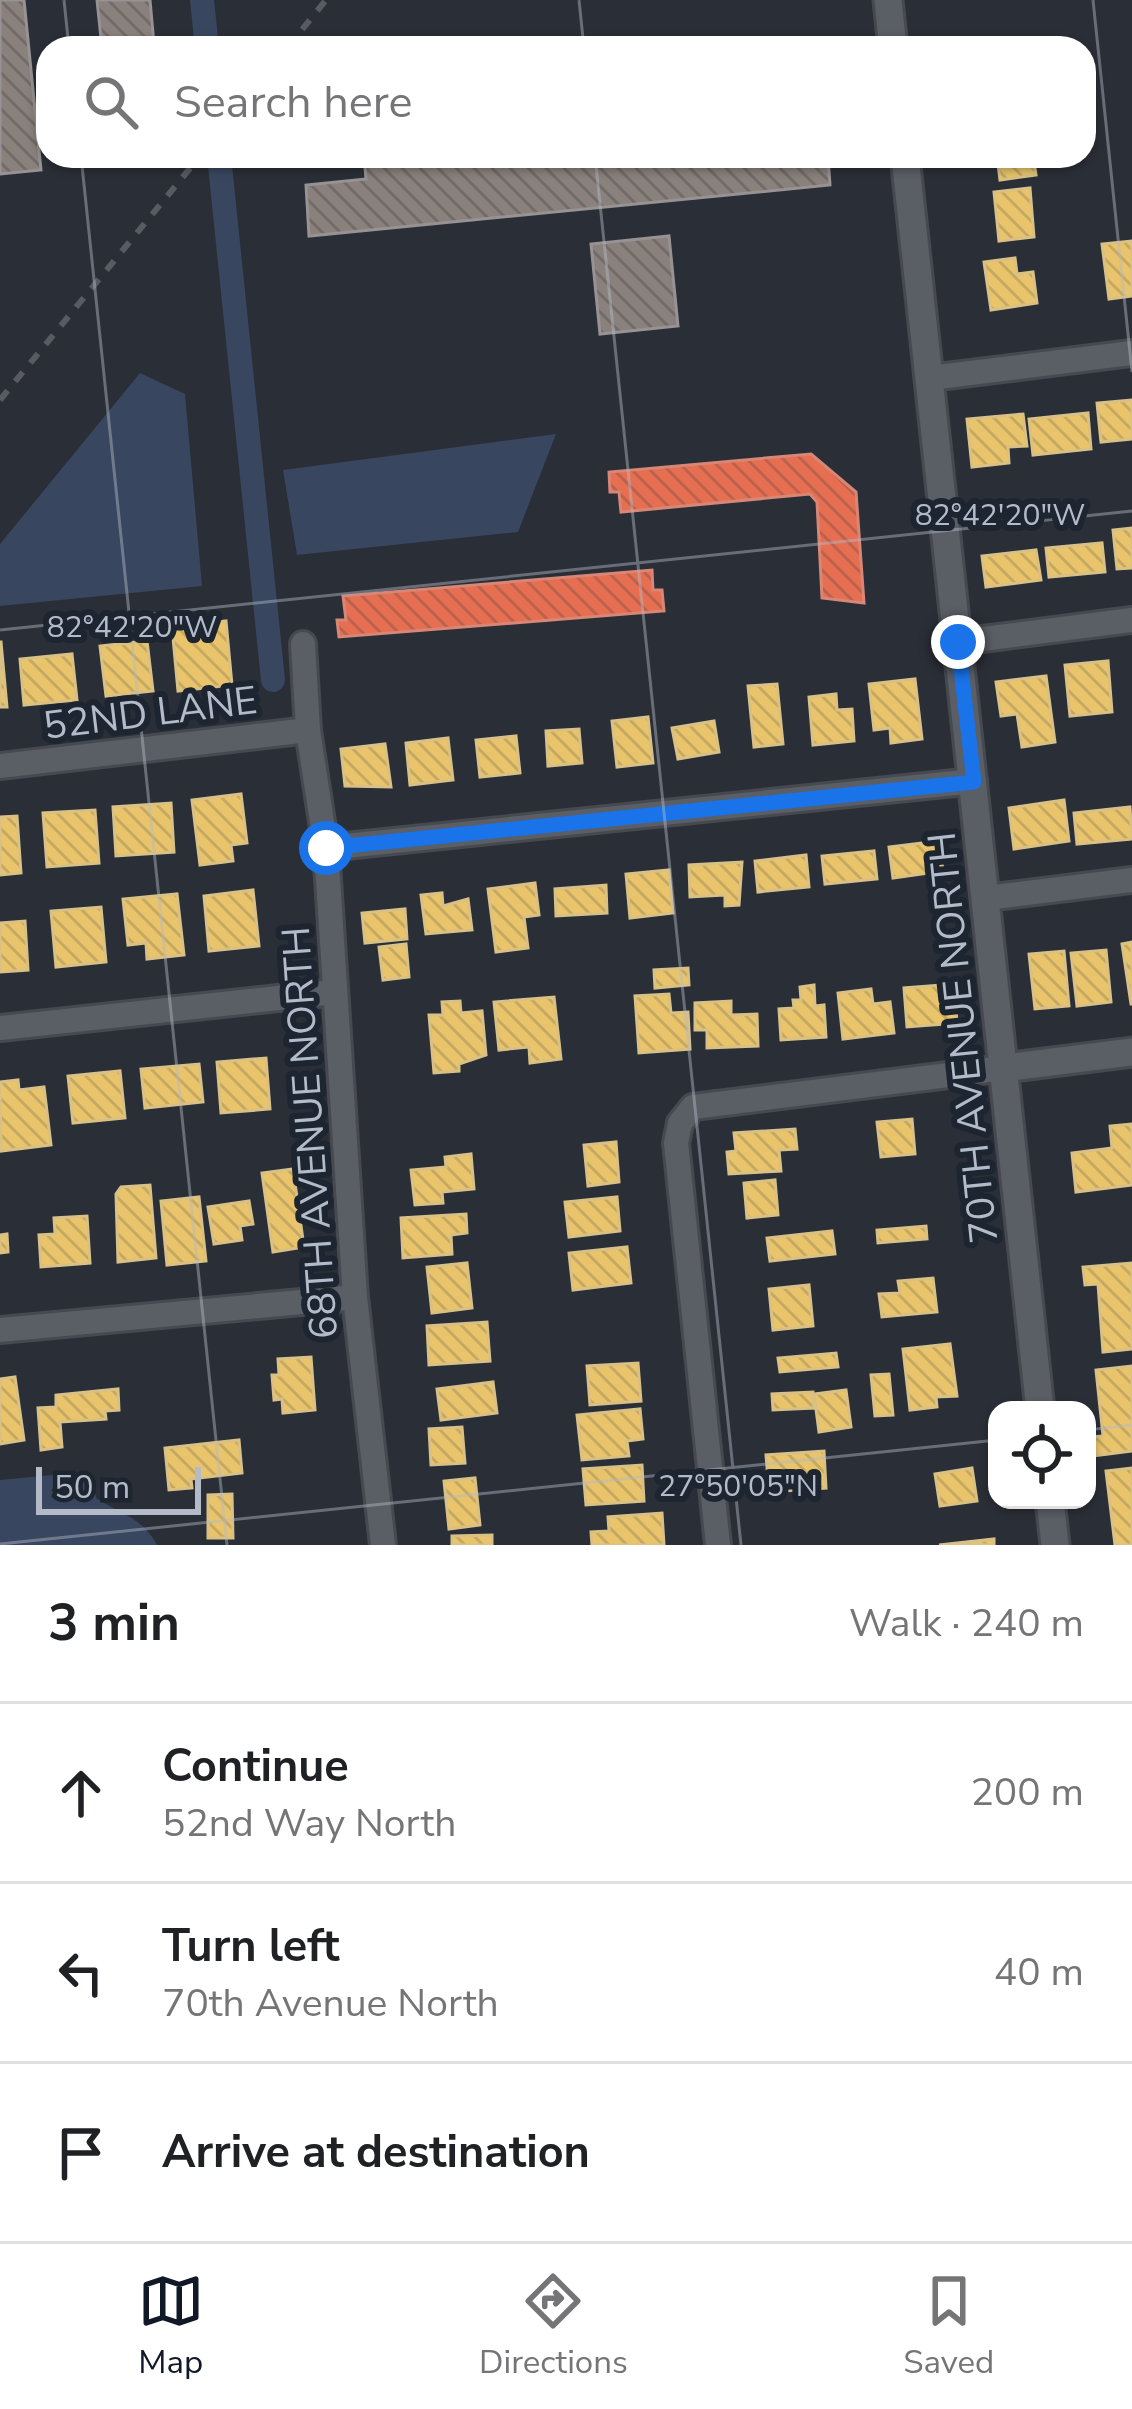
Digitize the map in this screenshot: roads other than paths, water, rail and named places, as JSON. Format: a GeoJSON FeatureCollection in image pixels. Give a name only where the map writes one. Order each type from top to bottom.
{"type":"FeatureCollection","features":[{"type":"Feature","properties":{"kind":"street"},"geometry":{"type":"LineString","coordinates":[[888,0],[892,36]]}},
{"type":"Feature","properties":{"kind":"street","name":"70TH AVENUE NORTH"},"geometry":{"type":"LineString","coordinates":[[906,168],[1039,1401]]}},
{"type":"Feature","properties":{"kind":"street"},"geometry":{"type":"LineString","coordinates":[[930,378],[1132,353]]}},
{"type":"Feature","properties":{"kind":"street"},"geometry":{"type":"LineString","coordinates":[[958,642],[1132,620]]}},
{"type":"Feature","properties":{"kind":"street","name":"68TH AVENUE NORTH"},"geometry":{"type":"LineString","coordinates":[[303,644],[308,730],[326,848],[355,1297],[383,1545]]}},
{"type":"Feature","properties":{"kind":"street","name":"52ND LANE"},"geometry":{"type":"LineString","coordinates":[[0,766],[308,730]]}},
{"type":"Feature","properties":{"kind":"street"},"geometry":{"type":"LineString","coordinates":[[326,848],[974,782]]}},
{"type":"Feature","properties":{"kind":"street"},"geometry":{"type":"LineString","coordinates":[[986,898],[1132,880]]}},
{"type":"Feature","properties":{"kind":"street"},"geometry":{"type":"LineString","coordinates":[[0,1028],[334,992]]}},
{"type":"Feature","properties":{"kind":"street"},"geometry":{"type":"LineString","coordinates":[[718,1545],[676,1143],[680,1123],[693,1107],[1132,1052]]}},
{"type":"Feature","properties":{"kind":"street"},"geometry":{"type":"LineString","coordinates":[[0,1330],[355,1297]]}},
{"type":"Feature","properties":{"kind":"street"},"geometry":{"type":"LineString","coordinates":[[1051,1509],[1054,1545]]}},
{"type":"Feature","properties":{"kind":"water"},"geometry":{"type":"Polygon","coordinates":[[[140,373],[185,394],[202,586],[0,606],[0,544],[140,373]]]}},
{"type":"Feature","properties":{"kind":"water"},"geometry":{"type":"Polygon","coordinates":[[[556,434],[518,532],[297,555],[283,470],[556,434]]]}},
{"type":"Feature","properties":{"kind":"water"},"geometry":{"type":"Polygon","coordinates":[[[74,1473],[93,1480],[96,1498],[138,1522],[157,1545],[0,1545],[0,1480],[74,1473]]]}},
{"type":"Feature","properties":{"kind":"waterway"},"geometry":{"type":"LineString","coordinates":[[202,0],[206,36]]}},
{"type":"Feature","properties":{"kind":"waterway"},"geometry":{"type":"LineString","coordinates":[[220,168],[273,680]]}},
{"type":"Feature","properties":{"kind":"railway"},"geometry":{"type":"LineString","coordinates":[[297,36],[326,0]]}},
{"type":"Feature","properties":{"kind":"railway"},"geometry":{"type":"LineString","coordinates":[[0,400],[190,168]]}}]}
